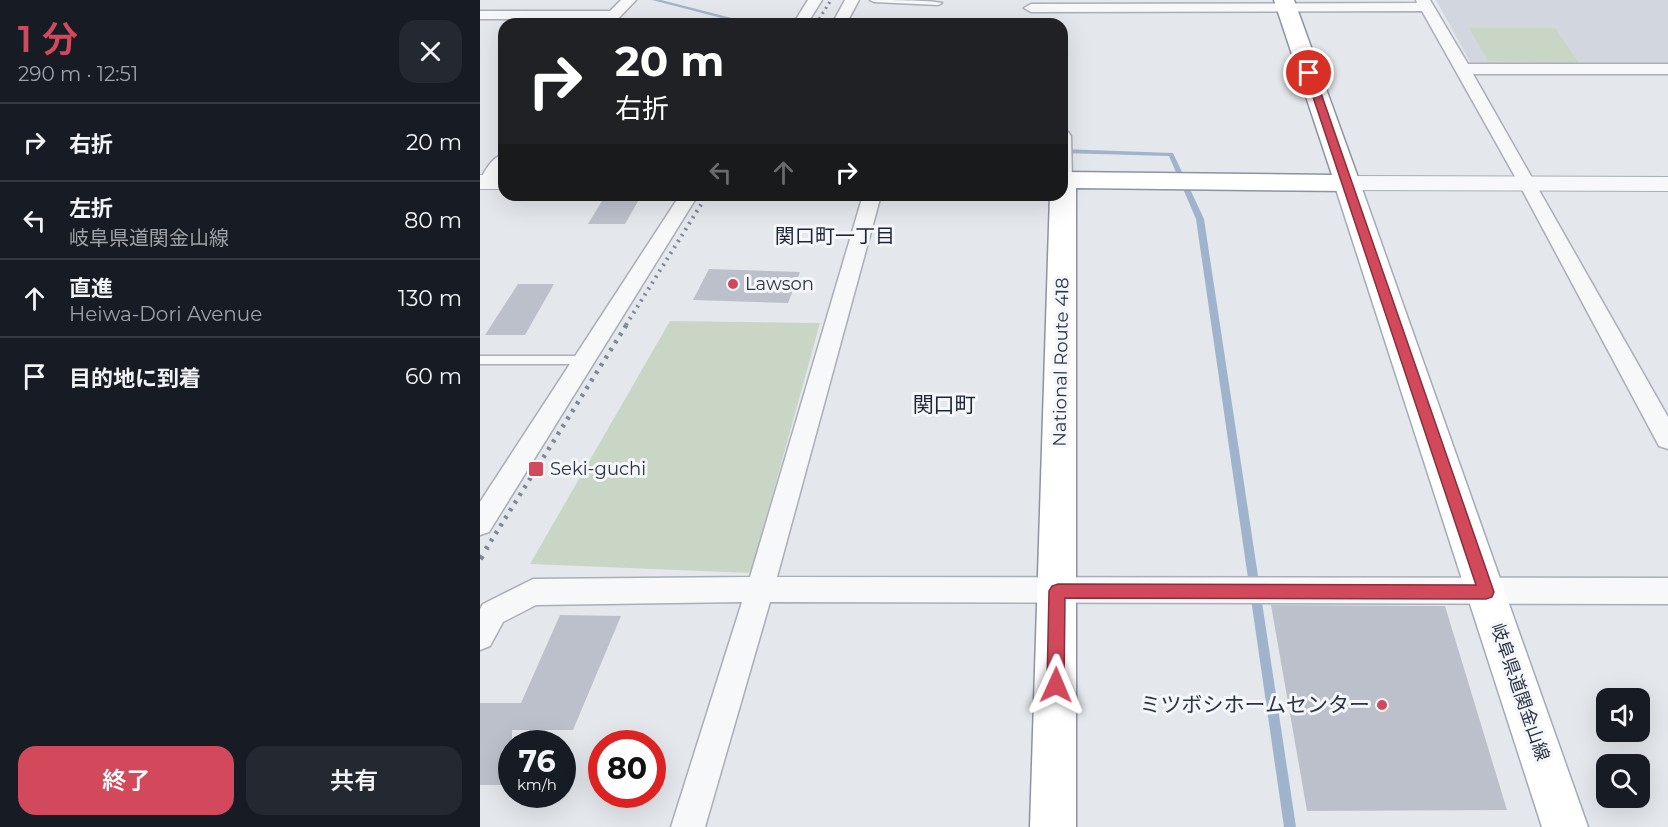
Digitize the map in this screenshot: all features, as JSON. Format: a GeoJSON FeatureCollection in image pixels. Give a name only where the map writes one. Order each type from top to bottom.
{"type":"FeatureCollection","features":[{"type":"Feature","properties":{"kind":"main road","name":"岐阜県道関金山線"},"geometry":{"type":"LineString","coordinates":[[1285,3],[1565,827]]}},
{"type":"Feature","properties":{"kind":"main road"},"geometry":{"type":"LineString","coordinates":[[1068,180],[1347,183]]}},
{"type":"Feature","properties":{"kind":"main road","name":"National Route 418"},"geometry":{"type":"LineString","coordinates":[[1053,827],[1063,201]]}},
{"type":"Feature","properties":{"kind":"street"},"geometry":{"type":"LineString","coordinates":[[610,18],[629,0]]}},
{"type":"Feature","properties":{"kind":"street"},"geometry":{"type":"LineString","coordinates":[[804,18],[815,0]]}},
{"type":"Feature","properties":{"kind":"street"},"geometry":{"type":"LineString","coordinates":[[842,18],[852,0]]}},
{"type":"Feature","properties":{"kind":"street"},"geometry":{"type":"LineString","coordinates":[[1035,18],[1029,4],[1425,3],[1527,182],[1668,440]]}},
{"type":"Feature","properties":{"kind":"street"},"geometry":{"type":"LineString","coordinates":[[480,15],[577,18]]}},
{"type":"Feature","properties":{"kind":"street"},"geometry":{"type":"LineString","coordinates":[[1463,69],[1668,69]]}},
{"type":"Feature","properties":{"kind":"street"},"geometry":{"type":"LineString","coordinates":[[490,182],[498,169]]}},
{"type":"Feature","properties":{"kind":"street"},"geometry":{"type":"LineString","coordinates":[[1347,183],[1668,184]]}},
{"type":"Feature","properties":{"kind":"street"},"geometry":{"type":"LineString","coordinates":[[480,524],[582,360],[685,201]]}},
{"type":"Feature","properties":{"kind":"street"},"geometry":{"type":"LineString","coordinates":[[688,827],[760,589],[870,201]]}},
{"type":"Feature","properties":{"kind":"street"},"geometry":{"type":"LineString","coordinates":[[480,636],[493,613],[532,592],[760,589],[1668,591]]}},
{"type":"Feature","properties":{"kind":"lane"},"geometry":{"type":"LineString","coordinates":[[873,0],[938,3]]}},
{"type":"Feature","properties":{"kind":"lane"},"geometry":{"type":"LineString","coordinates":[[480,360],[582,360]]}},
{"type":"Feature","properties":{"kind":"shaded area"},"geometry":{"type":"Polygon","coordinates":[[[1436,0],[1668,0],[1668,64],[1471,64],[1436,0]]]}},
{"type":"Feature","properties":{"kind":"green space"},"geometry":{"type":"Polygon","coordinates":[[[1469,28],[1555,28],[1579,63],[1488,61],[1469,28]]]}},
{"type":"Feature","properties":{"kind":"green space"},"geometry":{"type":"Polygon","coordinates":[[[670,321],[820,323],[751,573],[530,564],[670,321]]]}},
{"type":"Feature","properties":{"kind":"building"},"geometry":{"type":"Polygon","coordinates":[[[602,201],[638,201],[625,224],[588,224],[602,201]]]}},
{"type":"Feature","properties":{"kind":"building"},"geometry":{"type":"Polygon","coordinates":[[[709,269],[800,272],[788,303],[693,300],[709,269]]]}},
{"type":"Feature","properties":{"kind":"building"},"geometry":{"type":"Polygon","coordinates":[[[518,284],[554,284],[525,335],[485,335],[518,284]]]}},
{"type":"Feature","properties":{"kind":"building","name":"ミツボシホームセンター"},"geometry":{"type":"Polygon","coordinates":[[[1271,605],[1445,606],[1507,810],[1307,811],[1271,605]]]}},
{"type":"Feature","properties":{"kind":"building"},"geometry":{"type":"Polygon","coordinates":[[[560,615],[621,616],[573,730],[498,730],[498,785],[480,785],[480,703],[521,703],[560,615]]]}},
{"type":"Feature","properties":{"kind":"waterway"},"geometry":{"type":"LineString","coordinates":[[655,0],[728,18]]}},
{"type":"Feature","properties":{"kind":"waterway"},"geometry":{"type":"LineString","coordinates":[[1068,151],[1171,154],[1200,219],[1290,827]]}},
{"type":"Feature","properties":{"kind":"railway"},"geometry":{"type":"LineString","coordinates":[[820,18],[831,0]]}},
{"type":"Feature","properties":{"kind":"railway"},"geometry":{"type":"LineString","coordinates":[[626,325],[703,201]]}},
{"type":"Feature","properties":{"kind":"railway"},"geometry":{"type":"LineString","coordinates":[[486,549],[627,324]]}},
{"type":"Feature","properties":{"kind":"railway"},"geometry":{"type":"LineString","coordinates":[[480,559],[487,548]]}},
{"type":"Feature","properties":{"kind":"place","name":"Lawson"},"geometry":{"type":"Point","coordinates":[733,284]}},
{"type":"Feature","properties":{"kind":"place","name":"Seki-guchi"},"geometry":{"type":"Point","coordinates":[536,469]}},
{"type":"Feature","properties":{"kind":"place","name":"ミツボシホームセンター"},"geometry":{"type":"Point","coordinates":[1382,705]}},
{"type":"Feature","properties":{"kind":"district","name":"関口町一丁目"},"geometry":{"type":"Point","coordinates":[835,236]}},
{"type":"Feature","properties":{"kind":"district","name":"関口町"},"geometry":{"type":"Point","coordinates":[944,405]}},
{"type":"Feature","properties":{"kind":"route"},"geometry":{"type":"LineString","coordinates":[[1056,685],[1058,591],[1486,592],[1309,73]]}}]}
